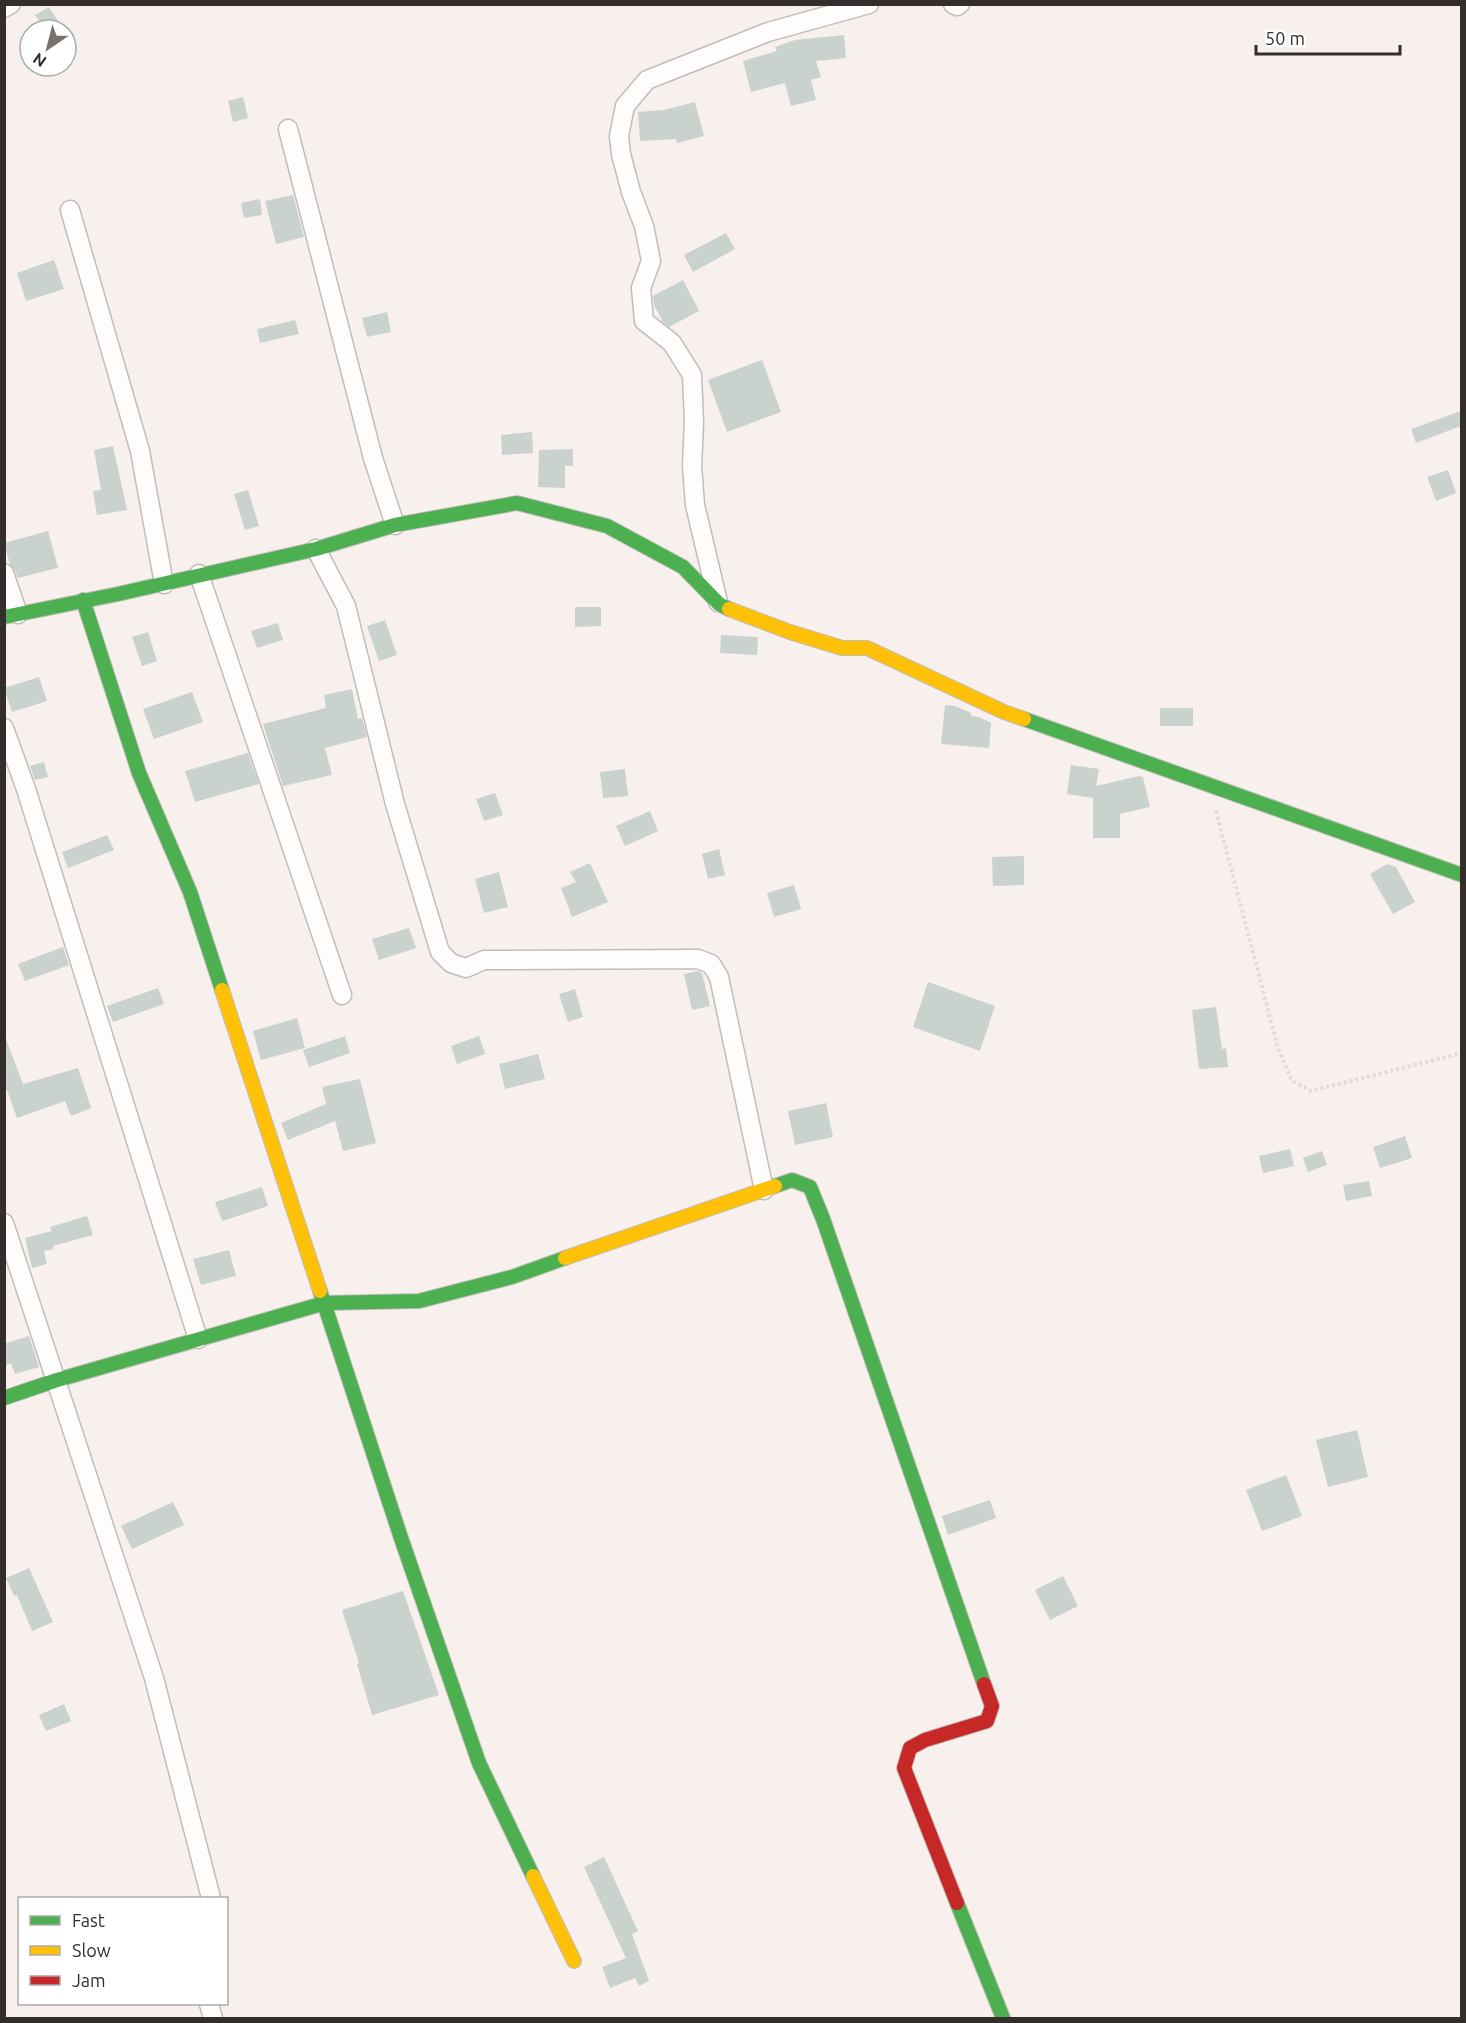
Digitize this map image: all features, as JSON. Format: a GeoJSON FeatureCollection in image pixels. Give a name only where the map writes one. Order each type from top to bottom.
{"type":"FeatureCollection","features":[{"type":"Feature","properties":{"kind":"street"},"geometry":{"type":"LineString","coordinates":[[4,8],[11,4]]}},
{"type":"Feature","properties":{"kind":"street"},"geometry":{"type":"LineString","coordinates":[[719,603],[694,506],[692,375],[672,343],[644,321],[641,288],[651,261],[644,226],[631,192],[621,154],[619,136],[626,106],[647,80],[768,32],[869,4]]}},
{"type":"Feature","properties":{"kind":"street"},"geometry":{"type":"LineString","coordinates":[[953,4],[957,6],[960,4]]}},
{"type":"Feature","properties":{"kind":"street"},"geometry":{"type":"LineString","coordinates":[[288,129],[373,458],[395,525]]}},
{"type":"Feature","properties":{"kind":"street"},"geometry":{"type":"LineString","coordinates":[[70,210],[140,451],[164,584]]}},
{"type":"Feature","properties":{"kind":"street"},"geometry":{"type":"LineString","coordinates":[[4,573],[11,616],[316,549],[395,525],[517,503],[607,526],[683,567],[719,603],[744,616],[790,633],[842,648],[867,648],[1004,712],[1461,875]]}},
{"type":"Feature","properties":{"kind":"street"},"geometry":{"type":"LineString","coordinates":[[316,549],[346,606],[395,804],[440,952],[451,963],[466,968],[484,960],[698,959],[711,964],[719,977],[764,1190]]}},
{"type":"Feature","properties":{"kind":"street"},"geometry":{"type":"LineString","coordinates":[[199,574],[342,994]]}},
{"type":"Feature","properties":{"kind":"street"},"geometry":{"type":"LineString","coordinates":[[83,600],[139,773],[190,892],[401,1538],[479,1763],[573,1961]]}},
{"type":"Feature","properties":{"kind":"street"},"geometry":{"type":"LineString","coordinates":[[4,728],[29,800],[198,1339]]}},
{"type":"Feature","properties":{"kind":"street"},"geometry":{"type":"LineString","coordinates":[[4,1398],[57,1380],[325,1303],[419,1301],[512,1277],[792,1180],[810,1187],[992,1706],[987,1721],[925,1740],[910,1748],[904,1768],[1003,2019]]}},
{"type":"Feature","properties":{"kind":"street"},"geometry":{"type":"LineString","coordinates":[[4,1223],[154,1678],[210,1897]]}},
{"type":"Feature","properties":{"kind":"path"},"geometry":{"type":"LineString","coordinates":[[1210,786],[1278,1048],[1292,1081],[1311,1091],[1461,1053]]}},
{"type":"Feature","properties":{"kind":"building"},"geometry":{"type":"Polygon","coordinates":[[[49,7],[56,18],[37,18],[35,15],[49,7]]]}},
{"type":"Feature","properties":{"kind":"building"},"geometry":{"type":"Polygon","coordinates":[[[844,35],[846,58],[816,61],[821,77],[811,80],[816,100],[791,106],[785,83],[751,92],[743,61],[777,51],[775,47],[795,40],[844,35]]]}},
{"type":"Feature","properties":{"kind":"building"},"geometry":{"type":"Polygon","coordinates":[[[243,97],[248,118],[233,122],[228,101],[243,97]]]}},
{"type":"Feature","properties":{"kind":"building"},"geometry":{"type":"Polygon","coordinates":[[[695,102],[704,136],[677,143],[676,139],[640,141],[638,112],[664,110],[695,102]]]}},
{"type":"Feature","properties":{"kind":"building"},"geometry":{"type":"Polygon","coordinates":[[[293,195],[304,237],[276,244],[265,201],[293,195]]]}},
{"type":"Feature","properties":{"kind":"building"},"geometry":{"type":"Polygon","coordinates":[[[260,199],[262,215],[244,218],[241,203],[260,199]]]}},
{"type":"Feature","properties":{"kind":"building"},"geometry":{"type":"Polygon","coordinates":[[[726,233],[735,249],[693,272],[684,255],[726,233]]]}},
{"type":"Feature","properties":{"kind":"building"},"geometry":{"type":"Polygon","coordinates":[[[54,260],[64,289],[26,301],[17,273],[54,260]]]}},
{"type":"Feature","properties":{"kind":"building"},"geometry":{"type":"Polygon","coordinates":[[[683,280],[699,311],[669,327],[663,322],[654,305],[653,296],[683,280]]]}},
{"type":"Feature","properties":{"kind":"building"},"geometry":{"type":"Polygon","coordinates":[[[387,312],[391,332],[367,337],[362,318],[387,312]]]}},
{"type":"Feature","properties":{"kind":"building"},"geometry":{"type":"Polygon","coordinates":[[[295,320],[299,334],[260,343],[257,329],[295,320]]]}},
{"type":"Feature","properties":{"kind":"building"},"geometry":{"type":"Polygon","coordinates":[[[762,360],[781,412],[727,432],[708,380],[762,360]]]}},
{"type":"Feature","properties":{"kind":"building"},"geometry":{"type":"Polygon","coordinates":[[[1461,411],[1461,426],[1416,443],[1411,429],[1461,411]]]}},
{"type":"Feature","properties":{"kind":"building"},"geometry":{"type":"Polygon","coordinates":[[[532,432],[533,453],[502,455],[501,435],[532,432]]]}},
{"type":"Feature","properties":{"kind":"building"},"geometry":{"type":"Polygon","coordinates":[[[113,446],[127,510],[97,515],[93,491],[101,490],[94,450],[113,446]]]}},
{"type":"Feature","properties":{"kind":"building"},"geometry":{"type":"Polygon","coordinates":[[[573,449],[573,466],[565,466],[565,488],[538,487],[539,450],[573,449]]]}},
{"type":"Feature","properties":{"kind":"building"},"geometry":{"type":"Polygon","coordinates":[[[1448,470],[1456,493],[1436,501],[1427,477],[1448,470]]]}},
{"type":"Feature","properties":{"kind":"building"},"geometry":{"type":"Polygon","coordinates":[[[248,490],[259,526],[245,530],[234,494],[248,490]]]}},
{"type":"Feature","properties":{"kind":"building"},"geometry":{"type":"Polygon","coordinates":[[[48,531],[58,568],[18,578],[10,564],[4,543],[48,531]]]}},
{"type":"Feature","properties":{"kind":"building"},"geometry":{"type":"Polygon","coordinates":[[[575,607],[601,607],[601,626],[575,627],[575,607]]]}},
{"type":"Feature","properties":{"kind":"building"},"geometry":{"type":"Polygon","coordinates":[[[385,620],[397,655],[379,661],[367,626],[385,620]]]}},
{"type":"Feature","properties":{"kind":"building"},"geometry":{"type":"Polygon","coordinates":[[[278,623],[283,640],[257,648],[251,631],[278,623]]]}},
{"type":"Feature","properties":{"kind":"building"},"geometry":{"type":"Polygon","coordinates":[[[148,632],[157,661],[142,666],[132,637],[148,632]]]}},
{"type":"Feature","properties":{"kind":"building"},"geometry":{"type":"Polygon","coordinates":[[[721,635],[758,637],[757,655],[720,653],[721,635]]]}},
{"type":"Feature","properties":{"kind":"building"},"geometry":{"type":"Polygon","coordinates":[[[39,677],[47,701],[12,712],[4,688],[39,677]]]}},
{"type":"Feature","properties":{"kind":"building"},"geometry":{"type":"Polygon","coordinates":[[[352,689],[358,719],[362,718],[367,737],[325,748],[332,775],[283,786],[263,724],[326,708],[324,695],[352,689]]]}},
{"type":"Feature","properties":{"kind":"building"},"geometry":{"type":"Polygon","coordinates":[[[192,692],[203,722],[154,739],[143,709],[192,692]]]}},
{"type":"Feature","properties":{"kind":"building"},"geometry":{"type":"Polygon","coordinates":[[[945,705],[955,706],[971,713],[971,716],[991,723],[989,748],[941,744],[945,705]]]}},
{"type":"Feature","properties":{"kind":"building"},"geometry":{"type":"Polygon","coordinates":[[[1160,708],[1193,708],[1193,726],[1160,726],[1160,708]]]}},
{"type":"Feature","properties":{"kind":"building"},"geometry":{"type":"Polygon","coordinates":[[[248,753],[259,784],[195,802],[185,771],[248,753]]]}},
{"type":"Feature","properties":{"kind":"building"},"geometry":{"type":"Polygon","coordinates":[[[44,762],[48,777],[35,780],[30,766],[44,762]]]}},
{"type":"Feature","properties":{"kind":"building"},"geometry":{"type":"Polygon","coordinates":[[[1071,765],[1099,769],[1096,786],[1143,777],[1150,807],[1120,814],[1120,838],[1093,838],[1093,798],[1067,794],[1071,765]]]}},
{"type":"Feature","properties":{"kind":"building"},"geometry":{"type":"Polygon","coordinates":[[[625,769],[628,796],[603,798],[600,772],[625,769]]]}},
{"type":"Feature","properties":{"kind":"building"},"geometry":{"type":"Polygon","coordinates":[[[495,793],[503,815],[484,821],[476,799],[495,793]]]}},
{"type":"Feature","properties":{"kind":"building"},"geometry":{"type":"Polygon","coordinates":[[[650,811],[658,831],[625,846],[616,826],[650,811]]]}},
{"type":"Feature","properties":{"kind":"building"},"geometry":{"type":"Polygon","coordinates":[[[107,835],[114,850],[68,868],[62,852],[107,835]]]}},
{"type":"Feature","properties":{"kind":"building"},"geometry":{"type":"Polygon","coordinates":[[[719,849],[725,875],[708,879],[702,854],[719,849]]]}},
{"type":"Feature","properties":{"kind":"building"},"geometry":{"type":"Polygon","coordinates":[[[1024,856],[1024,885],[993,886],[992,857],[1024,856]]]}},
{"type":"Feature","properties":{"kind":"building"},"geometry":{"type":"Polygon","coordinates":[[[590,863],[608,902],[572,917],[561,888],[576,882],[570,872],[590,863]]]}},
{"type":"Feature","properties":{"kind":"building"},"geometry":{"type":"Polygon","coordinates":[[[1387,864],[1396,867],[1415,902],[1393,914],[1370,874],[1387,864]]]}},
{"type":"Feature","properties":{"kind":"building"},"geometry":{"type":"Polygon","coordinates":[[[499,872],[508,907],[484,913],[475,879],[499,872]]]}},
{"type":"Feature","properties":{"kind":"building"},"geometry":{"type":"Polygon","coordinates":[[[794,885],[801,909],[774,917],[767,893],[794,885]]]}},
{"type":"Feature","properties":{"kind":"building"},"geometry":{"type":"Polygon","coordinates":[[[409,928],[416,948],[379,960],[372,939],[409,928]]]}},
{"type":"Feature","properties":{"kind":"building"},"geometry":{"type":"Polygon","coordinates":[[[63,947],[69,965],[25,981],[18,964],[63,947]]]}},
{"type":"Feature","properties":{"kind":"building"},"geometry":{"type":"Polygon","coordinates":[[[698,971],[702,973],[710,1006],[692,1010],[684,974],[698,971]]]}},
{"type":"Feature","properties":{"kind":"building"},"geometry":{"type":"Polygon","coordinates":[[[928,982],[995,1006],[980,1051],[913,1027],[928,982]]]}},
{"type":"Feature","properties":{"kind":"building"},"geometry":{"type":"Polygon","coordinates":[[[158,988],[164,1004],[113,1022],[107,1006],[158,988]]]}},
{"type":"Feature","properties":{"kind":"building"},"geometry":{"type":"Polygon","coordinates":[[[575,989],[583,1017],[568,1022],[559,994],[575,989]]]}},
{"type":"Feature","properties":{"kind":"building"},"geometry":{"type":"Polygon","coordinates":[[[1216,1007],[1222,1049],[1226,1048],[1228,1067],[1199,1069],[1192,1010],[1216,1007]]]}},
{"type":"Feature","properties":{"kind":"building"},"geometry":{"type":"Polygon","coordinates":[[[297,1018],[305,1048],[261,1060],[253,1031],[297,1018]]]}},
{"type":"Feature","properties":{"kind":"building"},"geometry":{"type":"Polygon","coordinates":[[[345,1036],[350,1053],[309,1067],[303,1050],[345,1036]]]}},
{"type":"Feature","properties":{"kind":"building"},"geometry":{"type":"Polygon","coordinates":[[[479,1036],[485,1054],[457,1064],[451,1046],[479,1036]]]}},
{"type":"Feature","properties":{"kind":"building"},"geometry":{"type":"Polygon","coordinates":[[[6,1039],[23,1084],[78,1068],[91,1108],[71,1116],[65,1101],[17,1118],[7,1090],[4,1090],[4,1040],[6,1039]]]}},
{"type":"Feature","properties":{"kind":"building"},"geometry":{"type":"Polygon","coordinates":[[[538,1054],[545,1079],[505,1089],[499,1064],[538,1054]]]}},
{"type":"Feature","properties":{"kind":"building"},"geometry":{"type":"Polygon","coordinates":[[[360,1079],[376,1143],[343,1151],[335,1121],[288,1140],[281,1123],[326,1104],[322,1087],[360,1079]]]}},
{"type":"Feature","properties":{"kind":"building"},"geometry":{"type":"Polygon","coordinates":[[[826,1103],[833,1137],[795,1145],[788,1111],[826,1103]]]}},
{"type":"Feature","properties":{"kind":"building"},"geometry":{"type":"Polygon","coordinates":[[[1405,1136],[1412,1158],[1380,1168],[1373,1147],[1405,1136]]]}},
{"type":"Feature","properties":{"kind":"building"},"geometry":{"type":"Polygon","coordinates":[[[1290,1149],[1294,1166],[1263,1173],[1259,1156],[1290,1149]]]}},
{"type":"Feature","properties":{"kind":"building"},"geometry":{"type":"Polygon","coordinates":[[[1322,1151],[1327,1165],[1308,1172],[1303,1158],[1322,1151]]]}},
{"type":"Feature","properties":{"kind":"building"},"geometry":{"type":"Polygon","coordinates":[[[1369,1181],[1372,1196],[1346,1201],[1343,1185],[1369,1181]]]}},
{"type":"Feature","properties":{"kind":"building"},"geometry":{"type":"Polygon","coordinates":[[[262,1187],[268,1206],[222,1221],[215,1202],[262,1187]]]}},
{"type":"Feature","properties":{"kind":"building"},"geometry":{"type":"Polygon","coordinates":[[[87,1216],[93,1235],[53,1246],[54,1249],[44,1251],[47,1264],[32,1268],[25,1238],[52,1231],[50,1227],[87,1216]]]}},
{"type":"Feature","properties":{"kind":"building"},"geometry":{"type":"Polygon","coordinates":[[[229,1250],[236,1276],[201,1285],[193,1259],[229,1250]]]}},
{"type":"Feature","properties":{"kind":"building"},"geometry":{"type":"Polygon","coordinates":[[[29,1336],[39,1367],[15,1374],[11,1363],[4,1366],[4,1344],[29,1336]]]}},
{"type":"Feature","properties":{"kind":"building"},"geometry":{"type":"Polygon","coordinates":[[[1357,1430],[1368,1477],[1328,1487],[1316,1440],[1357,1430]]]}},
{"type":"Feature","properties":{"kind":"building"},"geometry":{"type":"Polygon","coordinates":[[[1286,1475],[1302,1516],[1262,1531],[1246,1490],[1286,1475]]]}},
{"type":"Feature","properties":{"kind":"building"},"geometry":{"type":"Polygon","coordinates":[[[990,1500],[996,1518],[948,1535],[942,1516],[990,1500]]]}},
{"type":"Feature","properties":{"kind":"building"},"geometry":{"type":"Polygon","coordinates":[[[173,1502],[184,1525],[132,1549],[121,1526],[173,1502]]]}},
{"type":"Feature","properties":{"kind":"building"},"geometry":{"type":"Polygon","coordinates":[[[29,1568],[53,1622],[32,1631],[17,1595],[14,1596],[6,1578],[29,1568]]]}},
{"type":"Feature","properties":{"kind":"building"},"geometry":{"type":"Polygon","coordinates":[[[1063,1576],[1078,1606],[1050,1620],[1035,1590],[1063,1576]]]}},
{"type":"Feature","properties":{"kind":"building"},"geometry":{"type":"Polygon","coordinates":[[[403,1591],[439,1695],[372,1715],[342,1610],[403,1591]]]}},
{"type":"Feature","properties":{"kind":"building"},"geometry":{"type":"Polygon","coordinates":[[[64,1704],[71,1721],[46,1731],[39,1715],[64,1704]]]}},
{"type":"Feature","properties":{"kind":"building"},"geometry":{"type":"Polygon","coordinates":[[[604,1857],[638,1931],[632,1934],[649,1981],[639,1986],[635,1978],[610,1988],[602,1967],[626,1958],[584,1867],[604,1857]]]}},
{"type":"Feature","properties":{"kind":"traffic: fast"},"geometry":{"type":"LineString","coordinates":[[4,617],[118,594],[316,549],[395,525],[517,503],[607,526],[683,567],[719,604],[729,609]]}},
{"type":"Feature","properties":{"kind":"traffic: fast"},"geometry":{"type":"LineString","coordinates":[[83,600],[139,773],[190,892],[222,990]]}},
{"type":"Feature","properties":{"kind":"traffic: fast"},"geometry":{"type":"LineString","coordinates":[[1024,719],[1462,875]]}},
{"type":"Feature","properties":{"kind":"traffic: fast"},"geometry":{"type":"LineString","coordinates":[[775,1186],[792,1180],[810,1187],[984,1684]]}},
{"type":"Feature","properties":{"kind":"traffic: fast"},"geometry":{"type":"LineString","coordinates":[[4,1398],[57,1380],[325,1303],[419,1301],[512,1277],[565,1258]]}},
{"type":"Feature","properties":{"kind":"traffic: fast"},"geometry":{"type":"LineString","coordinates":[[320,1291],[401,1538],[479,1763],[533,1876]]}},
{"type":"Feature","properties":{"kind":"traffic: fast"},"geometry":{"type":"LineString","coordinates":[[957,1903],[1003,2018]]}},
{"type":"Feature","properties":{"kind":"traffic: slow"},"geometry":{"type":"LineString","coordinates":[[729,609],[790,632],[842,648],[867,648],[1004,712],[1024,719]]}},
{"type":"Feature","properties":{"kind":"traffic: slow"},"geometry":{"type":"LineString","coordinates":[[222,990],[320,1291]]}},
{"type":"Feature","properties":{"kind":"traffic: slow"},"geometry":{"type":"LineString","coordinates":[[565,1258],[775,1186]]}},
{"type":"Feature","properties":{"kind":"traffic: slow"},"geometry":{"type":"LineString","coordinates":[[533,1876],[574,1961]]}},
{"type":"Feature","properties":{"kind":"traffic: jam"},"geometry":{"type":"LineString","coordinates":[[957,1903],[904,1768],[910,1748],[925,1740],[987,1721],[992,1706],[984,1684]]}}]}
